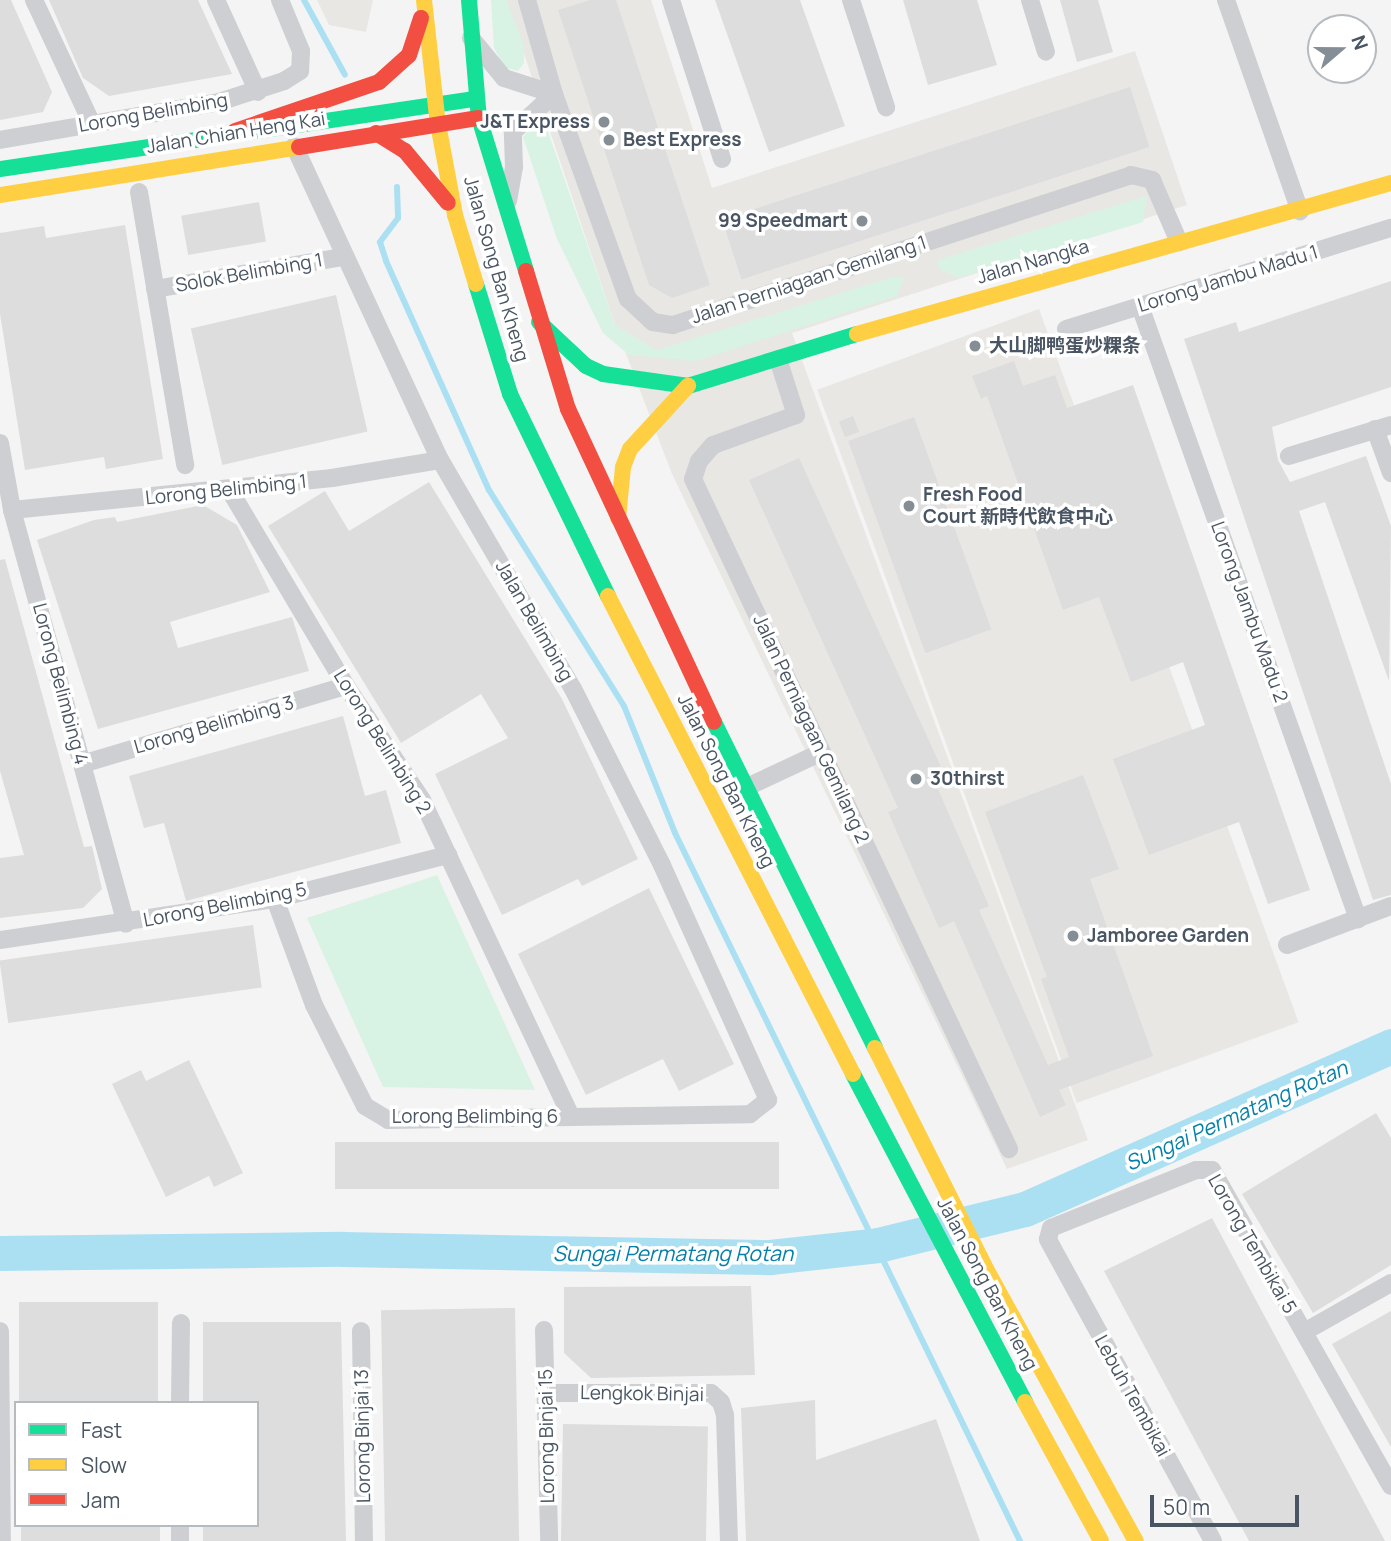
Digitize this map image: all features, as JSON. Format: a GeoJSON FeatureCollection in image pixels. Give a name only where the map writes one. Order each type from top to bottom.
{"type":"FeatureCollection","features":[{"type":"Feature","properties":{"kind":"main road","name":"Jalan Song Ban Kheng"},"geometry":{"type":"LineString","coordinates":[[469,0],[475,99],[479,118],[568,409],[745,788],[984,1265],[1136,1541]]}},
{"type":"Feature","properties":{"kind":"main road","name":"Jalan Song Ban Kheng"},"geometry":{"type":"LineString","coordinates":[[424,5],[438,124],[455,215],[510,394],[545,474],[959,1280],[1101,1541]]}},
{"type":"Feature","properties":{"kind":"main road"},"geometry":{"type":"LineString","coordinates":[[235,131],[379,82],[409,55],[424,5]]}},
{"type":"Feature","properties":{"kind":"main road","name":"Jalan Chian Heng Kai"},"geometry":{"type":"LineString","coordinates":[[0,169],[235,131],[475,99]]}},
{"type":"Feature","properties":{"kind":"main road","name":"Jalan Chian Heng Kai"},"geometry":{"type":"LineString","coordinates":[[0,195],[479,118]]}},
{"type":"Feature","properties":{"kind":"main road"},"geometry":{"type":"LineString","coordinates":[[376,133],[405,150],[431,177],[455,215]]}},
{"type":"Feature","properties":{"kind":"main road","name":"Jalan Nangka"},"geometry":{"type":"LineString","coordinates":[[539,321],[586,366],[603,374],[688,386],[1391,183]]}},
{"type":"Feature","properties":{"kind":"main road"},"geometry":{"type":"LineString","coordinates":[[618,518],[623,467],[630,449],[688,386]]}},
{"type":"Feature","properties":{"kind":"street"},"geometry":{"type":"LineString","coordinates":[[34,0],[92,124]]}},
{"type":"Feature","properties":{"kind":"street"},"geometry":{"type":"LineString","coordinates":[[216,0],[258,92]]}},
{"type":"Feature","properties":{"kind":"street","name":"Lorong Belimbing"},"geometry":{"type":"LineString","coordinates":[[0,140],[258,92],[300,71],[302,51],[280,0]]}},
{"type":"Feature","properties":{"kind":"street","name":"Jalan Perniagaan Gemilang 1"},"geometry":{"type":"LineString","coordinates":[[527,0],[554,94],[628,299],[653,322],[673,325],[1131,175],[1152,180],[1180,242]]}},
{"type":"Feature","properties":{"kind":"street"},"geometry":{"type":"LineString","coordinates":[[671,0],[722,159]]}},
{"type":"Feature","properties":{"kind":"street"},"geometry":{"type":"LineString","coordinates":[[851,0],[886,107]]}},
{"type":"Feature","properties":{"kind":"street"},"geometry":{"type":"LineString","coordinates":[[1030,0],[1046,52]]}},
{"type":"Feature","properties":{"kind":"street"},"geometry":{"type":"LineString","coordinates":[[1226,0],[1300,211]]}},
{"type":"Feature","properties":{"kind":"street"},"geometry":{"type":"LineString","coordinates":[[471,38],[504,78],[554,94],[513,132],[514,167],[507,210]]}},
{"type":"Feature","properties":{"kind":"street","name":"Jalan Belimbing"},"geometry":{"type":"LineString","coordinates":[[294,146],[343,257],[440,460],[573,689],[662,866],[768,1100]]}},
{"type":"Feature","properties":{"kind":"street"},"geometry":{"type":"LineString","coordinates":[[139,192],[185,464]]}},
{"type":"Feature","properties":{"kind":"street","name":"Lorong Jambu Madu 1"},"geometry":{"type":"LineString","coordinates":[[1066,329],[1391,229]]}},
{"type":"Feature","properties":{"kind":"street","name":"Solok Belimbing 1"},"geometry":{"type":"LineString","coordinates":[[155,289],[343,257]]}},
{"type":"Feature","properties":{"kind":"street","name":"Lorong Jambu Madu 2"},"geometry":{"type":"LineString","coordinates":[[1140,306],[1358,919]]}},
{"type":"Feature","properties":{"kind":"street","name":"Jalan Perniagaan Gemilang 2"},"geometry":{"type":"LineString","coordinates":[[778,359],[796,415],[713,445],[699,461],[693,479],[1009,1149]]}},
{"type":"Feature","properties":{"kind":"street"},"geometry":{"type":"LineString","coordinates":[[1289,456],[1383,427],[1391,473]]}},
{"type":"Feature","properties":{"kind":"street","name":"Lorong Belimbing 4"},"geometry":{"type":"LineString","coordinates":[[0,443],[12,510],[126,924]]}},
{"type":"Feature","properties":{"kind":"street","name":"Lorong Belimbing 1"},"geometry":{"type":"LineString","coordinates":[[12,510],[229,489],[440,460]]}},
{"type":"Feature","properties":{"kind":"street","name":"Lorong Belimbing 2"},"geometry":{"type":"LineString","coordinates":[[229,489],[346,686],[422,800],[571,1117]]}},
{"type":"Feature","properties":{"kind":"street","name":"Lorong Belimbing 3"},"geometry":{"type":"LineString","coordinates":[[82,764],[346,686]]}},
{"type":"Feature","properties":{"kind":"street"},"geometry":{"type":"LineString","coordinates":[[745,788],[822,752]]}},
{"type":"Feature","properties":{"kind":"street","name":"Lorong Belimbing 5"},"geometry":{"type":"LineString","coordinates":[[0,940],[126,924],[275,899],[448,855]]}},
{"type":"Feature","properties":{"kind":"street","name":"Lorong Belimbing 6"},"geometry":{"type":"LineString","coordinates":[[275,899],[314,1005],[365,1106],[388,1120],[750,1114],[768,1100]]}},
{"type":"Feature","properties":{"kind":"street"},"geometry":{"type":"LineString","coordinates":[[1287,945],[1391,906]]}},
{"type":"Feature","properties":{"kind":"street","name":"Lorong Tembikai 5"},"geometry":{"type":"LineString","coordinates":[[1051,1251],[1051,1228],[1196,1170],[1212,1170],[1391,1486]]}},
{"type":"Feature","properties":{"kind":"street","name":"Lebuh Tembikai"},"geometry":{"type":"LineString","coordinates":[[1051,1251],[1213,1541]]}},
{"type":"Feature","properties":{"kind":"street"},"geometry":{"type":"LineString","coordinates":[[1304,1332],[1391,1283]]}},
{"type":"Feature","properties":{"kind":"street"},"geometry":{"type":"LineString","coordinates":[[180,1401],[181,1323]]}},
{"type":"Feature","properties":{"kind":"street","name":"Lorong Binjai 15"},"geometry":{"type":"LineString","coordinates":[[544,1330],[550,1541]]}},
{"type":"Feature","properties":{"kind":"street"},"geometry":{"type":"LineString","coordinates":[[0,1331],[2,1541]]}},
{"type":"Feature","properties":{"kind":"street","name":"Lorong Binjai 13"},"geometry":{"type":"LineString","coordinates":[[362,1331],[364,1541]]}},
{"type":"Feature","properties":{"kind":"street","name":"Lengkok Binjai"},"geometry":{"type":"LineString","coordinates":[[546,1393],[711,1393],[721,1402],[724,1415],[729,1541]]}},
{"type":"Feature","properties":{"kind":"shaded area"},"geometry":{"type":"Polygon","coordinates":[[[317,0],[373,0],[366,32],[329,25],[317,0]]]}},
{"type":"Feature","properties":{"kind":"shaded area"},"geometry":{"type":"Polygon","coordinates":[[[506,0],[651,0],[712,188],[1135,51],[1187,205],[792,333],[1088,1140],[1007,1169],[672,474],[615,325],[506,0]]]}},
{"type":"Feature","properties":{"kind":"shaded area"},"geometry":{"type":"Polygon","coordinates":[[[1039,309],[1299,1022],[1077,1103],[817,390],[1039,309]]]}},
{"type":"Feature","properties":{"kind":"green space"},"geometry":{"type":"Polygon","coordinates":[[[491,0],[506,0],[524,46],[524,63],[518,71],[504,67],[494,48],[491,0]]]}},
{"type":"Feature","properties":{"kind":"green space"},"geometry":{"type":"Polygon","coordinates":[[[545,123],[615,325],[657,350],[896,276],[904,278],[897,296],[696,361],[629,355],[603,333],[557,239],[523,137],[534,124],[545,123]]]}},
{"type":"Feature","properties":{"kind":"green space"},"geometry":{"type":"Polygon","coordinates":[[[1147,196],[1143,222],[958,278],[939,269],[938,260],[1147,196]]]}},
{"type":"Feature","properties":{"kind":"green space"},"geometry":{"type":"Polygon","coordinates":[[[437,875],[535,1090],[383,1087],[307,918],[437,875]]]}},
{"type":"Feature","properties":{"kind":"building"},"geometry":{"type":"Polygon","coordinates":[[[0,0],[11,0],[52,92],[43,112],[0,120],[0,0]]]}},
{"type":"Feature","properties":{"kind":"building"},"geometry":{"type":"Polygon","coordinates":[[[49,0],[198,0],[232,74],[109,96],[83,78],[49,0]]]}},
{"type":"Feature","properties":{"kind":"building"},"geometry":{"type":"Polygon","coordinates":[[[590,0],[616,0],[710,285],[672,298],[649,285],[558,10],[590,0]]]}},
{"type":"Feature","properties":{"kind":"building"},"geometry":{"type":"Polygon","coordinates":[[[715,0],[800,0],[845,126],[769,152],[715,0]]]}},
{"type":"Feature","properties":{"kind":"building"},"geometry":{"type":"Polygon","coordinates":[[[903,0],[977,0],[997,65],[928,85],[903,0]]]}},
{"type":"Feature","properties":{"kind":"building"},"geometry":{"type":"Polygon","coordinates":[[[1060,0],[1098,0],[1113,52],[1077,62],[1060,0]]]}},
{"type":"Feature","properties":{"kind":"building"},"geometry":{"type":"Polygon","coordinates":[[[1130,87],[1149,147],[741,279],[722,220],[1130,87]]]}},
{"type":"Feature","properties":{"kind":"building"},"geometry":{"type":"Polygon","coordinates":[[[259,202],[266,241],[188,255],[181,216],[259,202]]]}},
{"type":"Feature","properties":{"kind":"building"},"geometry":{"type":"Polygon","coordinates":[[[125,225],[163,459],[106,469],[104,457],[25,470],[0,314],[0,233],[44,226],[46,238],[125,225]]]}},
{"type":"Feature","properties":{"kind":"building"},"geometry":{"type":"Polygon","coordinates":[[[1391,281],[1391,387],[1272,427],[1278,460],[1290,482],[1366,456],[1391,526],[1389,681],[1325,502],[1299,511],[1391,784],[1391,895],[1373,900],[1184,339],[1236,322],[1239,332],[1391,281]]]}},
{"type":"Feature","properties":{"kind":"building"},"geometry":{"type":"Polygon","coordinates":[[[336,295],[367,431],[222,465],[191,329],[336,295]]]}},
{"type":"Feature","properties":{"kind":"building"},"geometry":{"type":"Polygon","coordinates":[[[1014,361],[1023,386],[1055,375],[1067,408],[1133,385],[1310,890],[1268,904],[1239,822],[1149,855],[1113,759],[1205,725],[1183,662],[1131,682],[1099,597],[1063,610],[987,396],[981,399],[972,376],[1014,361]]]}},
{"type":"Feature","properties":{"kind":"building"},"geometry":{"type":"Polygon","coordinates":[[[853,416],[859,432],[845,437],[839,421],[853,416]]]}},
{"type":"Feature","properties":{"kind":"building","name":"Fresh Food Court 新時代飲食中心"},"geometry":{"type":"Polygon","coordinates":[[[914,417],[991,629],[926,653],[848,441],[914,417]]]}},
{"type":"Feature","properties":{"kind":"building"},"geometry":{"type":"Polygon","coordinates":[[[799,458],[942,769],[931,773],[989,906],[979,910],[1048,1065],[1069,1057],[1041,979],[1047,977],[985,812],[1083,775],[1119,869],[1090,879],[1153,1056],[1059,1090],[1066,1105],[1040,1117],[954,921],[939,928],[888,812],[898,808],[749,480],[799,458]]]}},
{"type":"Feature","properties":{"kind":"building"},"geometry":{"type":"Polygon","coordinates":[[[429,482],[562,699],[638,859],[582,886],[578,879],[502,915],[435,774],[508,738],[481,694],[401,743],[268,526],[325,491],[349,531],[429,482]]]}},
{"type":"Feature","properties":{"kind":"building"},"geometry":{"type":"Polygon","coordinates":[[[203,505],[237,525],[270,592],[170,622],[178,648],[292,617],[309,671],[98,729],[37,540],[94,520],[115,517],[117,522],[203,505]]]}},
{"type":"Feature","properties":{"kind":"building"},"geometry":{"type":"Polygon","coordinates":[[[5,559],[84,847],[92,846],[102,889],[83,908],[0,918],[0,858],[24,855],[0,771],[0,560],[5,559]]]}},
{"type":"Feature","properties":{"kind":"building"},"geometry":{"type":"Polygon","coordinates":[[[343,716],[365,796],[386,790],[401,843],[186,901],[164,823],[144,828],[129,776],[343,716]]]}},
{"type":"Feature","properties":{"kind":"building"},"geometry":{"type":"Polygon","coordinates":[[[649,888],[734,1064],[679,1091],[663,1059],[586,1095],[518,954],[649,888]]]}},
{"type":"Feature","properties":{"kind":"building"},"geometry":{"type":"Polygon","coordinates":[[[253,925],[262,987],[8,1023],[0,961],[253,925]]]}},
{"type":"Feature","properties":{"kind":"building"},"geometry":{"type":"Polygon","coordinates":[[[189,1060],[243,1173],[214,1187],[209,1176],[166,1197],[112,1084],[141,1070],[146,1081],[189,1060]]]}},
{"type":"Feature","properties":{"kind":"building"},"geometry":{"type":"Polygon","coordinates":[[[1376,1113],[1391,1138],[1391,1265],[1313,1313],[1242,1194],[1376,1113]]]}},
{"type":"Feature","properties":{"kind":"building"},"geometry":{"type":"Polygon","coordinates":[[[335,1142],[779,1142],[779,1189],[335,1189],[335,1142]]]}},
{"type":"Feature","properties":{"kind":"building"},"geometry":{"type":"Polygon","coordinates":[[[1212,1218],[1385,1541],[1249,1541],[1104,1271],[1212,1218]]]}},
{"type":"Feature","properties":{"kind":"building"},"geometry":{"type":"Polygon","coordinates":[[[751,1286],[755,1375],[591,1378],[564,1353],[564,1287],[751,1286]]]}},
{"type":"Feature","properties":{"kind":"building"},"geometry":{"type":"Polygon","coordinates":[[[19,1302],[158,1302],[158,1401],[19,1401],[19,1302]]]}},
{"type":"Feature","properties":{"kind":"building"},"geometry":{"type":"Polygon","coordinates":[[[515,1308],[519,1541],[385,1541],[381,1310],[515,1308]]]}},
{"type":"Feature","properties":{"kind":"building"},"geometry":{"type":"Polygon","coordinates":[[[1391,1311],[1391,1447],[1332,1344],[1391,1311]]]}},
{"type":"Feature","properties":{"kind":"building"},"geometry":{"type":"Polygon","coordinates":[[[203,1322],[341,1322],[346,1541],[203,1541],[203,1527],[259,1527],[259,1401],[203,1401],[203,1322]]]}},
{"type":"Feature","properties":{"kind":"building"},"geometry":{"type":"Polygon","coordinates":[[[815,1400],[816,1460],[936,1419],[980,1541],[746,1541],[741,1408],[815,1400]]]}},
{"type":"Feature","properties":{"kind":"building"},"geometry":{"type":"Polygon","coordinates":[[[563,1424],[708,1427],[706,1541],[561,1541],[563,1424]]]}},
{"type":"Feature","properties":{"kind":"building"},"geometry":{"type":"Polygon","coordinates":[[[21,1527],[160,1527],[160,1541],[21,1541],[21,1527]]]}},
{"type":"Feature","properties":{"kind":"waterway"},"geometry":{"type":"LineString","coordinates":[[304,0],[345,75]]}},
{"type":"Feature","properties":{"kind":"waterway"},"geometry":{"type":"LineString","coordinates":[[397,187],[398,218],[380,242],[386,261],[489,490],[624,706],[675,833],[1020,1541]]}},
{"type":"Feature","properties":{"kind":"waterway","name":"Sungai Permatang Rotan"},"geometry":{"type":"LineString","coordinates":[[0,1253],[343,1249],[770,1257],[878,1245],[1025,1209],[1391,1046]]}},
{"type":"Feature","properties":{"kind":"traffic: fast"},"geometry":{"type":"LineString","coordinates":[[469,0],[479,118],[526,271]]}},
{"type":"Feature","properties":{"kind":"traffic: fast"},"geometry":{"type":"LineString","coordinates":[[0,169],[475,99]]}},
{"type":"Feature","properties":{"kind":"traffic: fast"},"geometry":{"type":"LineString","coordinates":[[476,284],[510,394],[608,596]]}},
{"type":"Feature","properties":{"kind":"traffic: fast"},"geometry":{"type":"LineString","coordinates":[[539,322],[586,366],[603,374],[688,386],[857,334]]}},
{"type":"Feature","properties":{"kind":"traffic: fast"},"geometry":{"type":"LineString","coordinates":[[714,722],[875,1048]]}},
{"type":"Feature","properties":{"kind":"traffic: fast"},"geometry":{"type":"LineString","coordinates":[[853,1074],[1025,1402]]}},
{"type":"Feature","properties":{"kind":"traffic: slow"},"geometry":{"type":"LineString","coordinates":[[424,0],[438,124],[455,215],[476,284]]}},
{"type":"Feature","properties":{"kind":"traffic: slow"},"geometry":{"type":"LineString","coordinates":[[0,195],[299,147]]}},
{"type":"Feature","properties":{"kind":"traffic: slow"},"geometry":{"type":"LineString","coordinates":[[857,334],[1391,183]]}},
{"type":"Feature","properties":{"kind":"traffic: slow"},"geometry":{"type":"LineString","coordinates":[[618,518],[623,467],[630,449],[688,386]]}},
{"type":"Feature","properties":{"kind":"traffic: slow"},"geometry":{"type":"LineString","coordinates":[[608,596],[853,1074]]}},
{"type":"Feature","properties":{"kind":"traffic: slow"},"geometry":{"type":"LineString","coordinates":[[875,1048],[984,1265],[1136,1541]]}},
{"type":"Feature","properties":{"kind":"traffic: slow"},"geometry":{"type":"LineString","coordinates":[[1025,1402],[1101,1541]]}},
{"type":"Feature","properties":{"kind":"traffic: jam"},"geometry":{"type":"LineString","coordinates":[[235,131],[379,82],[409,55],[421,18]]}},
{"type":"Feature","properties":{"kind":"traffic: jam"},"geometry":{"type":"LineString","coordinates":[[299,147],[479,118]]}},
{"type":"Feature","properties":{"kind":"traffic: jam"},"geometry":{"type":"LineString","coordinates":[[376,133],[405,151],[448,203]]}},
{"type":"Feature","properties":{"kind":"traffic: jam"},"geometry":{"type":"LineString","coordinates":[[526,271],[568,409],[714,722]]}},
{"type":"Feature","properties":{"kind":"place","name":"J&T Express"},"geometry":{"type":"Point","coordinates":[604,122]}},
{"type":"Feature","properties":{"kind":"place","name":"Best Express"},"geometry":{"type":"Point","coordinates":[609,140]}},
{"type":"Feature","properties":{"kind":"place","name":"99 Speedmart"},"geometry":{"type":"Point","coordinates":[862,221]}},
{"type":"Feature","properties":{"kind":"place","name":"大山脚鸭蛋炒粿条"},"geometry":{"type":"Point","coordinates":[975,346]}},
{"type":"Feature","properties":{"kind":"place","name":"Fresh Food Court 新時代飲食中心"},"geometry":{"type":"Point","coordinates":[909,506]}},
{"type":"Feature","properties":{"kind":"place","name":"30thirst"},"geometry":{"type":"Point","coordinates":[916,779]}},
{"type":"Feature","properties":{"kind":"place","name":"Jamboree Garden"},"geometry":{"type":"Point","coordinates":[1073,936]}}]}
